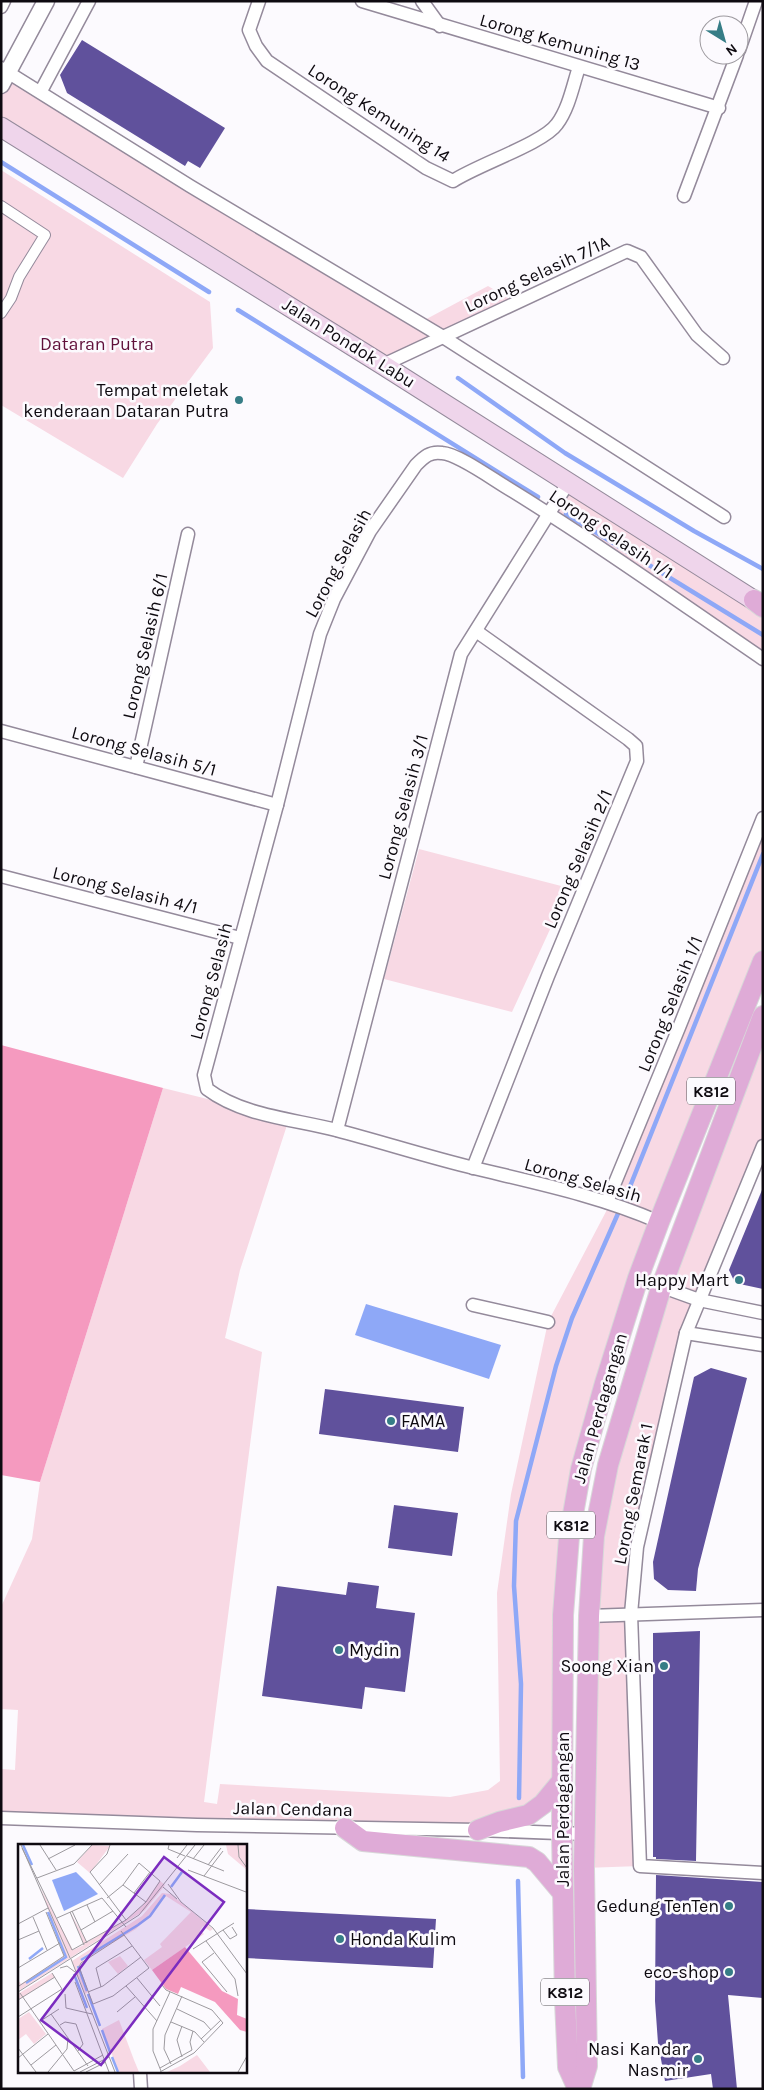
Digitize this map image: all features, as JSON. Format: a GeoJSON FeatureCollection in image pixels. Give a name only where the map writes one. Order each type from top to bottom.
{"type":"FeatureCollection","features":[{"type":"Feature","properties":{"kind":"main road","name":"Jalan Pondok Labu"},"geometry":{"type":"LineString","coordinates":[[1,127],[383,364],[695,562],[760,598]]}},
{"type":"Feature","properties":{"kind":"main road","name":"Jalan Perdagangan"},"geometry":{"type":"LineString","coordinates":[[579,2089],[568,2067],[562,1781],[563,1615],[569,1537],[580,1469],[638,1278],[763,960]]}},
{"type":"Feature","properties":{"kind":"main road","name":"Jalan Perdagangan"},"geometry":{"type":"LineString","coordinates":[[579,2089],[588,2066],[585,1971],[585,1834],[589,1616],[594,1536],[608,1465],[661,1288],[763,1016]]}},
{"type":"Feature","properties":{"kind":"main road"},"geometry":{"type":"LineString","coordinates":[[478,1830],[499,1822],[528,1815],[543,1804],[562,1781]]}},
{"type":"Feature","properties":{"kind":"main road"},"geometry":{"type":"LineString","coordinates":[[345,1828],[362,1841],[528,1857],[537,1862],[563,1893]]}},
{"type":"Feature","properties":{"kind":"street"},"geometry":{"type":"LineString","coordinates":[[1,7],[4,1]]}},
{"type":"Feature","properties":{"kind":"street"},"geometry":{"type":"LineString","coordinates":[[46,1],[4,75],[40,91],[190,186],[443,337],[724,516]]}},
{"type":"Feature","properties":{"kind":"street"},"geometry":{"type":"LineString","coordinates":[[40,91],[89,1]]}},
{"type":"Feature","properties":{"kind":"street","name":"Lorong Kemuning 14"},"geometry":{"type":"LineString","coordinates":[[259,1],[249,30],[256,46],[267,61],[426,168],[453,181],[537,140],[557,125],[567,103],[579,67]]}},
{"type":"Feature","properties":{"kind":"street","name":"Lorong Kemuning 13"},"geometry":{"type":"LineString","coordinates":[[362,1],[440,26],[719,108]]}},
{"type":"Feature","properties":{"kind":"street"},"geometry":{"type":"LineString","coordinates":[[422,1],[440,26]]}},
{"type":"Feature","properties":{"kind":"street"},"geometry":{"type":"LineString","coordinates":[[749,21],[756,1]]}},
{"type":"Feature","properties":{"kind":"street"},"geometry":{"type":"LineString","coordinates":[[684,196],[719,108],[734,65]]}},
{"type":"Feature","properties":{"kind":"street"},"geometry":{"type":"LineString","coordinates":[[1,206],[45,235],[19,277],[11,298],[1,313]]}},
{"type":"Feature","properties":{"kind":"street","name":"Lorong Selasih 7/1A"},"geometry":{"type":"LineString","coordinates":[[383,364],[627,252],[641,257],[697,335],[723,358]]}},
{"type":"Feature","properties":{"kind":"street","name":"Lorong Selasih 1/1"},"geometry":{"type":"LineString","coordinates":[[432,452],[444,453],[455,457],[549,513],[763,659]]}},
{"type":"Feature","properties":{"kind":"street","name":"Lorong Selasih"},"geometry":{"type":"LineString","coordinates":[[432,452],[416,465],[370,531],[334,599],[320,634],[277,805],[204,1074],[207,1089],[226,1102],[265,1114],[337,1130],[473,1168],[542,1184],[607,1202],[659,1222]]}},
{"type":"Feature","properties":{"kind":"street","name":"Lorong Selasih 3/1"},"geometry":{"type":"LineString","coordinates":[[337,1130],[461,654],[568,483]]}},
{"type":"Feature","properties":{"kind":"street","name":"Lorong Selasih 6/1"},"geometry":{"type":"LineString","coordinates":[[136,767],[188,534]]}},
{"type":"Feature","properties":{"kind":"street","name":"Lorong Selasih 2/1"},"geometry":{"type":"LineString","coordinates":[[473,1168],[548,976],[637,761],[636,746],[628,739],[476,630]]}},
{"type":"Feature","properties":{"kind":"street","name":"Lorong Selasih 5/1"},"geometry":{"type":"LineString","coordinates":[[1,731],[277,805]]}},
{"type":"Feature","properties":{"kind":"street","name":"Lorong Selasih 1/1"},"geometry":{"type":"LineString","coordinates":[[607,1202],[763,818]]}},
{"type":"Feature","properties":{"kind":"street","name":"Lorong Selasih 4/1"},"geometry":{"type":"LineString","coordinates":[[1,876],[240,938]]}},
{"type":"Feature","properties":{"kind":"street","name":"Lorong Semarak 1"},"geometry":{"type":"LineString","coordinates":[[763,1146],[686,1333],[637,1547],[631,1614],[640,1866],[763,1873]]}},
{"type":"Feature","properties":{"kind":"street"},"geometry":{"type":"LineString","coordinates":[[638,1278],[661,1288],[699,1300],[763,1313]]}},
{"type":"Feature","properties":{"kind":"street"},"geometry":{"type":"LineString","coordinates":[[473,1305],[548,1322]]}},
{"type":"Feature","properties":{"kind":"street"},"geometry":{"type":"LineString","coordinates":[[686,1333],[763,1345]]}},
{"type":"Feature","properties":{"kind":"street"},"geometry":{"type":"LineString","coordinates":[[589,1616],[763,1610]]}},
{"type":"Feature","properties":{"kind":"street","name":"Jalan Cendana"},"geometry":{"type":"LineString","coordinates":[[1,1818],[178,1825],[478,1830],[585,1834]]}},
{"type":"Feature","properties":{"kind":"street"},"geometry":{"type":"LineString","coordinates":[[140,2073],[141,2089]]}},
{"type":"Feature","properties":{"kind":"green space"},"geometry":{"type":"Polygon","coordinates":[[[9,72],[419,323],[488,286],[516,303],[383,365],[1,127],[1,85],[9,72]]]}},
{"type":"Feature","properties":{"kind":"green space","name":"Dataran Putra"},"geometry":{"type":"Polygon","coordinates":[[[1,170],[210,302],[213,348],[157,424],[123,478],[1,405],[1,170]]]}},
{"type":"Feature","properties":{"kind":"green space"},"geometry":{"type":"Polygon","coordinates":[[[568,483],[763,606],[763,659],[549,513],[568,483]]]}},
{"type":"Feature","properties":{"kind":"green space"},"geometry":{"type":"Polygon","coordinates":[[[763,818],[763,961],[659,1222],[581,1469],[562,1781],[543,1804],[478,1830],[1,1818],[1,1769],[15,1770],[18,1710],[1,1709],[1,1607],[32,1539],[40,1482],[163,1088],[289,1119],[240,1270],[225,1338],[262,1352],[204,1802],[217,1804],[220,1784],[450,1797],[488,1790],[500,1781],[497,1593],[511,1494],[548,1322],[610,1204],[763,818]]]}},
{"type":"Feature","properties":{"kind":"green space"},"geometry":{"type":"Polygon","coordinates":[[[419,849],[569,888],[512,1012],[384,979],[419,849]]]}},
{"type":"Feature","properties":{"kind":"green space"},"geometry":{"type":"Polygon","coordinates":[[[763,1018],[763,1146],[699,1300],[637,1547],[631,1614],[640,1866],[584,1868],[608,1465],[763,1018]]]}},
{"type":"Feature","properties":{"kind":"shaded area"},"geometry":{"type":"Polygon","coordinates":[[[1,1045],[163,1088],[40,1482],[1,1475],[1,1045]]]}},
{"type":"Feature","properties":{"kind":"water"},"geometry":{"type":"Polygon","coordinates":[[[366,1304],[501,1345],[489,1379],[355,1335],[366,1304]]]}},
{"type":"Feature","properties":{"kind":"building"},"geometry":{"type":"Polygon","coordinates":[[[82,40],[225,128],[200,168],[188,161],[185,166],[67,93],[60,75],[82,40]]]}},
{"type":"Feature","properties":{"kind":"building"},"geometry":{"type":"Polygon","coordinates":[[[762,1190],[763,1289],[735,1283],[729,1270],[762,1190]]]}},
{"type":"Feature","properties":{"kind":"building"},"geometry":{"type":"Polygon","coordinates":[[[711,1368],[747,1378],[698,1569],[696,1591],[668,1590],[654,1579],[653,1562],[694,1377],[711,1368]]]}},
{"type":"Feature","properties":{"kind":"building","name":"FAMA"},"geometry":{"type":"Polygon","coordinates":[[[325,1389],[464,1407],[458,1452],[319,1434],[325,1389]]]}},
{"type":"Feature","properties":{"kind":"building"},"geometry":{"type":"Polygon","coordinates":[[[394,1505],[458,1513],[452,1556],[388,1548],[394,1505]]]}},
{"type":"Feature","properties":{"kind":"building","name":"Mydin"},"geometry":{"type":"Polygon","coordinates":[[[348,1582],[379,1586],[376,1608],[415,1613],[405,1692],[365,1687],[362,1709],[262,1696],[277,1586],[346,1595],[348,1582]]]}},
{"type":"Feature","properties":{"kind":"building"},"geometry":{"type":"Polygon","coordinates":[[[700,1631],[696,1861],[656,1859],[656,1857],[653,1857],[653,1633],[700,1631]]]}},
{"type":"Feature","properties":{"kind":"building"},"geometry":{"type":"Polygon","coordinates":[[[656,1875],[763,1882],[763,1998],[728,1995],[737,2089],[713,2089],[711,2074],[665,2081],[658,2043],[655,2001],[656,1875]]]}},
{"type":"Feature","properties":{"kind":"building","name":"Honda Kulim"},"geometry":{"type":"Polygon","coordinates":[[[246,1909],[436,1919],[433,1968],[246,1958],[246,1909]]]}},
{"type":"Feature","properties":{"kind":"waterway"},"geometry":{"type":"LineString","coordinates":[[1,162],[209,292]]}},
{"type":"Feature","properties":{"kind":"waterway"},"geometry":{"type":"LineString","coordinates":[[238,310],[538,497]]}},
{"type":"Feature","properties":{"kind":"waterway"},"geometry":{"type":"LineString","coordinates":[[458,378],[565,453],[694,531],[763,569]]}},
{"type":"Feature","properties":{"kind":"waterway"},"geometry":{"type":"LineString","coordinates":[[566,514],[763,635]]}},
{"type":"Feature","properties":{"kind":"waterway"},"geometry":{"type":"LineString","coordinates":[[519,1798],[521,1684],[514,1586],[516,1521],[556,1366],[572,1318],[631,1184],[763,854]]}},
{"type":"Feature","properties":{"kind":"waterway"},"geometry":{"type":"LineString","coordinates":[[518,1881],[523,2077]]}},
{"type":"Feature","properties":{"kind":"place","name":"Tempat meletak kenderaan Dataran Putra"},"geometry":{"type":"Point","coordinates":[239,400]}},
{"type":"Feature","properties":{"kind":"place","name":"Happy Mart"},"geometry":{"type":"Point","coordinates":[739,1280]}},
{"type":"Feature","properties":{"kind":"place","name":"FAMA"},"geometry":{"type":"Point","coordinates":[391,1421]}},
{"type":"Feature","properties":{"kind":"place","name":"Mydin"},"geometry":{"type":"Point","coordinates":[339,1650]}},
{"type":"Feature","properties":{"kind":"place","name":"Soong Xian"},"geometry":{"type":"Point","coordinates":[664,1666]}},
{"type":"Feature","properties":{"kind":"place","name":"Gedung TenTen"},"geometry":{"type":"Point","coordinates":[729,1906]}},
{"type":"Feature","properties":{"kind":"place","name":"Honda Kulim"},"geometry":{"type":"Point","coordinates":[340,1939]}},
{"type":"Feature","properties":{"kind":"place","name":"eco-shop"},"geometry":{"type":"Point","coordinates":[729,1972]}},
{"type":"Feature","properties":{"kind":"place","name":"Nasi Kandar Nasmir"},"geometry":{"type":"Point","coordinates":[698,2059]}}]}
